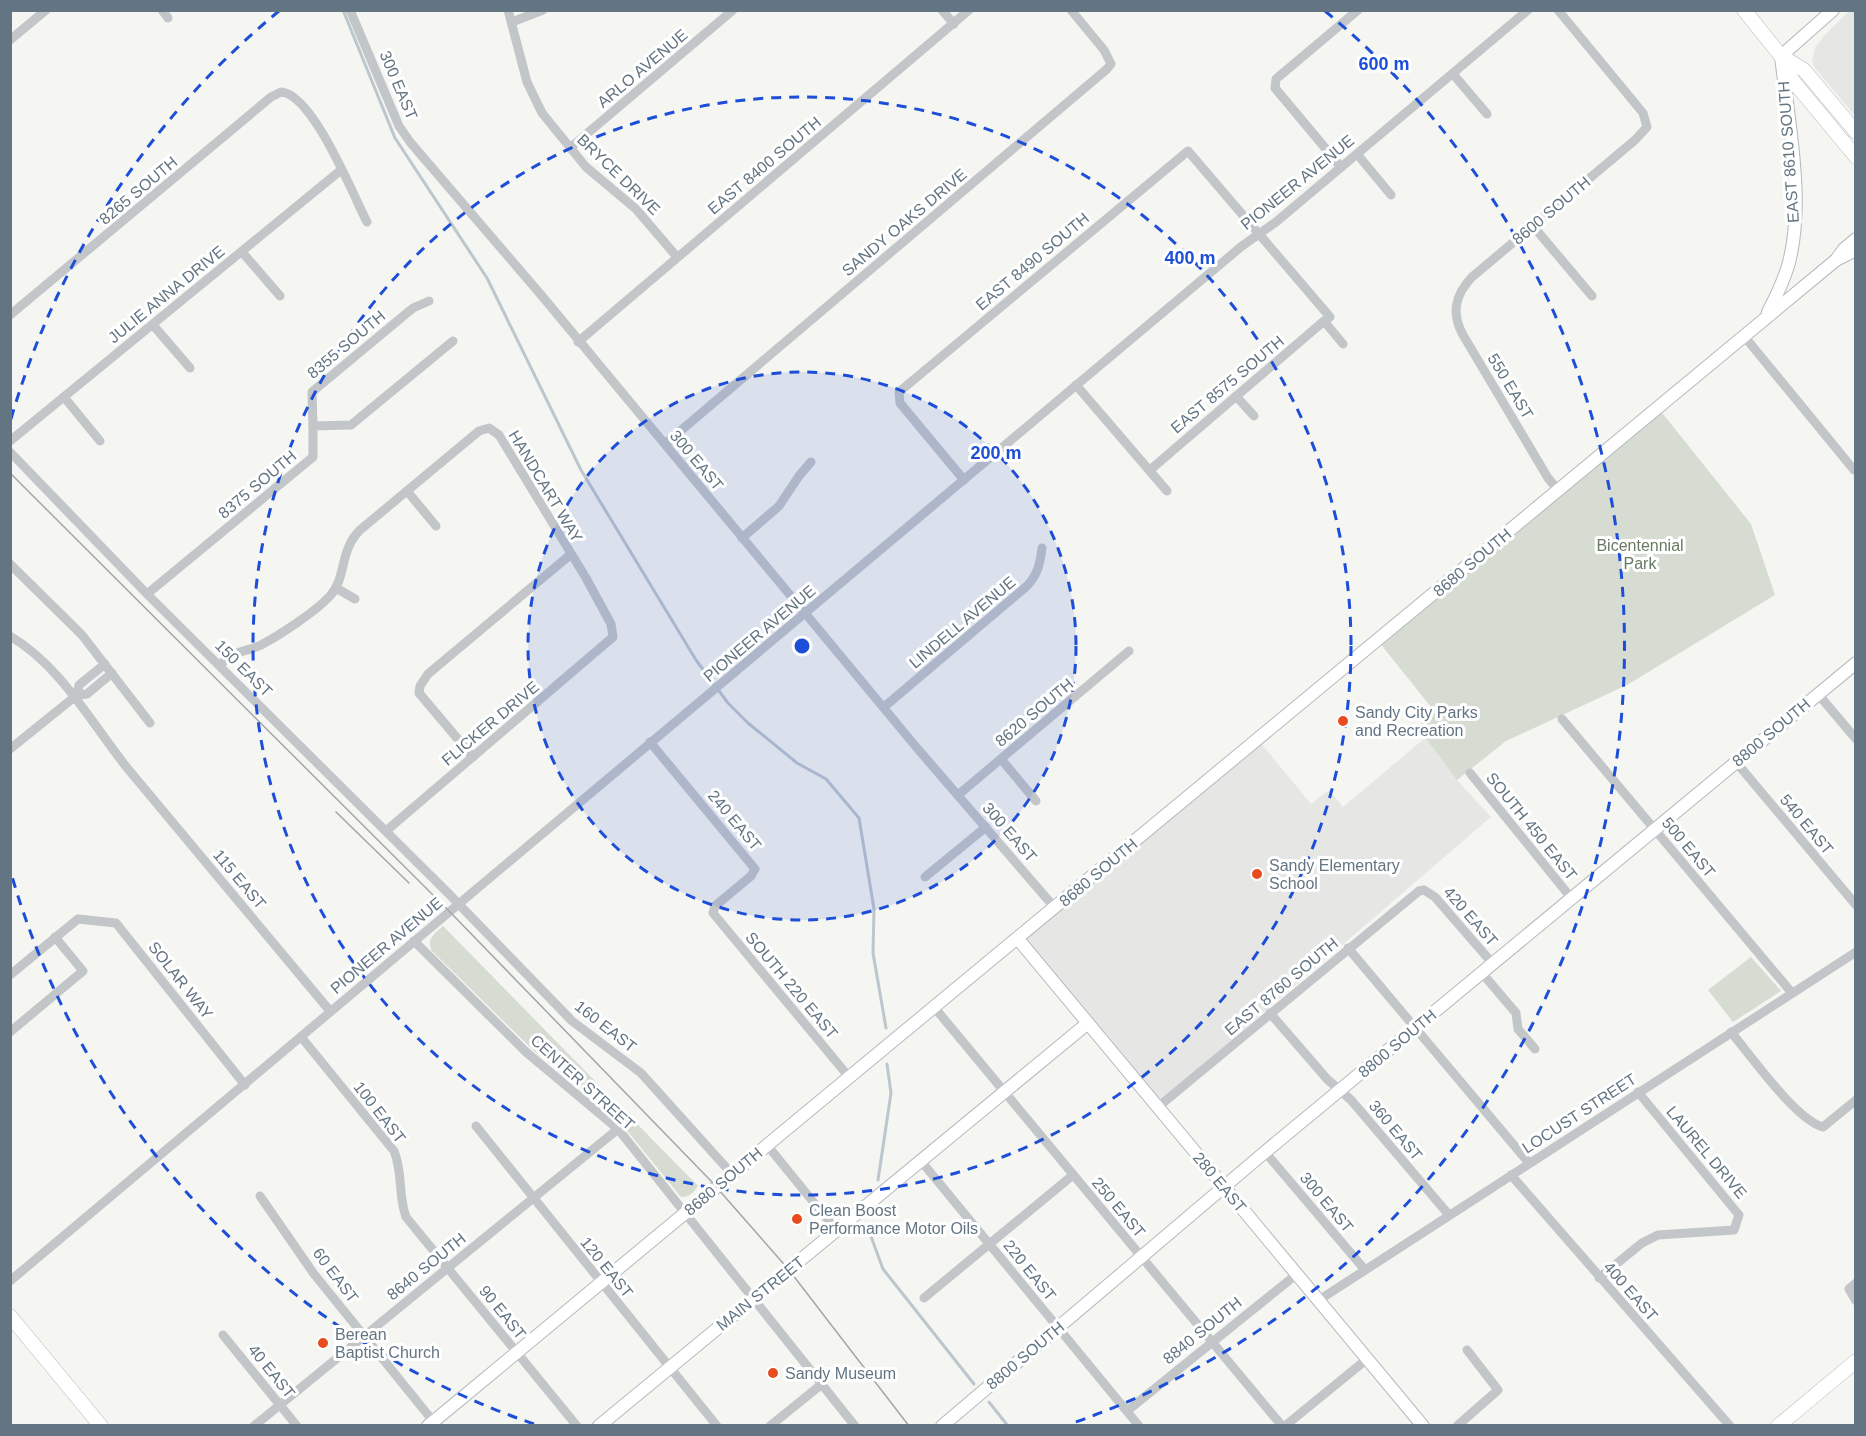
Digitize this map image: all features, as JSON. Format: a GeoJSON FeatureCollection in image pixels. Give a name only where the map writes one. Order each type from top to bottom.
{"type":"FeatureCollection","features":[{"type":"Feature","properties":{"kind":"main road"},"geometry":{"type":"LineString","coordinates":[[1744,10],[1781,56],[1793,81],[1856,157]]}},
{"type":"Feature","properties":{"kind":"main road"},"geometry":{"type":"LineString","coordinates":[[1781,56],[1804,70],[1856,132]]}},
{"type":"Feature","properties":{"kind":"main road"},"geometry":{"type":"LineString","coordinates":[[10,1316],[101,1425]]}},
{"type":"Feature","properties":{"kind":"main road"},"geometry":{"type":"LineString","coordinates":[[1778,1425],[1856,1361]]}},
{"type":"Feature","properties":{"kind":"street"},"geometry":{"type":"LineString","coordinates":[[10,40],[46,10]]}},
{"type":"Feature","properties":{"kind":"street","name":"300 EAST"},"geometry":{"type":"LineString","coordinates":[[350,10],[399,126],[805,614],[1055,908]]}},
{"type":"Feature","properties":{"kind":"street","name":"BRYCE DRIVE"},"geometry":{"type":"LineString","coordinates":[[508,10],[521,65],[534,99],[570,148],[596,177],[636,209],[677,257]]}},
{"type":"Feature","properties":{"kind":"street"},"geometry":{"type":"LineString","coordinates":[[512,22],[543,10]]}},
{"type":"Feature","properties":{"kind":"street","name":"ARLO AVENUE"},"geometry":{"type":"LineString","coordinates":[[570,148],[733,10]]}},
{"type":"Feature","properties":{"kind":"street"},"geometry":{"type":"LineString","coordinates":[[942,10],[954,24]]}},
{"type":"Feature","properties":{"kind":"street","name":"EAST 8400 SOUTH"},"geometry":{"type":"LineString","coordinates":[[578,342],[969,10]]}},
{"type":"Feature","properties":{"kind":"street","name":"SANDY OAKS DRIVE"},"geometry":{"type":"LineString","coordinates":[[664,444],[1107,69],[1111,64],[1104,50],[1071,10]]}},
{"type":"Feature","properties":{"kind":"street"},"geometry":{"type":"LineString","coordinates":[[1341,167],[1286,102],[1274,83],[1358,10]]}},
{"type":"Feature","properties":{"kind":"street","name":"PIONEER AVENUE"},"geometry":{"type":"LineString","coordinates":[[10,1281],[302,1038],[330,1011],[1076,385],[1528,10]]}},
{"type":"Feature","properties":{"kind":"street","name":"8600 SOUTH"},"geometry":{"type":"LineString","coordinates":[[1460,291],[1472,277],[1644,131],[1647,121],[1643,112],[1558,10]]}},
{"type":"Feature","properties":{"kind":"street"},"geometry":{"type":"LineString","coordinates":[[1781,56],[1833,10]]}},
{"type":"Feature","properties":{"kind":"street","name":"EAST 8610 SOUTH"},"geometry":{"type":"LineString","coordinates":[[1767,316],[1788,265],[1794,225],[1792,156],[1781,56]]}},
{"type":"Feature","properties":{"kind":"street"},"geometry":{"type":"LineString","coordinates":[[1453,74],[1487,114]]}},
{"type":"Feature","properties":{"kind":"street","name":"8265 SOUTH"},"geometry":{"type":"LineString","coordinates":[[10,315],[271,97],[287,93],[297,98],[312,116],[341,170]]}},
{"type":"Feature","properties":{"kind":"street","name":"EAST 8490 SOUTH"},"geometry":{"type":"LineString","coordinates":[[964,480],[897,397],[898,392],[1188,151],[1260,233]]}},
{"type":"Feature","properties":{"kind":"street"},"geometry":{"type":"LineString","coordinates":[[1357,154],[1391,195]]}},
{"type":"Feature","properties":{"kind":"street"},"geometry":{"type":"LineString","coordinates":[[341,170],[367,222]]}},
{"type":"Feature","properties":{"kind":"street","name":"JULIE ANNA DRIVE"},"geometry":{"type":"LineString","coordinates":[[10,441],[341,170]]}},
{"type":"Feature","properties":{"kind":"street"},"geometry":{"type":"LineString","coordinates":[[1533,225],[1592,296]]}},
{"type":"Feature","properties":{"kind":"street"},"geometry":{"type":"LineString","coordinates":[[1260,233],[1330,316],[1324,321],[1343,344]]}},
{"type":"Feature","properties":{"kind":"street"},"geometry":{"type":"LineString","coordinates":[[1836,260],[1856,239]]}},
{"type":"Feature","properties":{"kind":"street"},"geometry":{"type":"LineString","coordinates":[[1836,260],[1856,250]]}},
{"type":"Feature","properties":{"kind":"street"},"geometry":{"type":"LineString","coordinates":[[242,252],[280,296]]}},
{"type":"Feature","properties":{"kind":"street","name":"8680 SOUTH"},"geometry":{"type":"LineString","coordinates":[[433,1424],[766,1145],[1018,939],[1836,260]]}},
{"type":"Feature","properties":{"kind":"street","name":"550 EAST"},"geometry":{"type":"LineString","coordinates":[[1460,291],[1456,309],[1458,326],[1548,478],[1558,490]]}},
{"type":"Feature","properties":{"kind":"street","name":"8355 SOUTH"},"geometry":{"type":"LineString","coordinates":[[313,426],[312,393],[413,308],[429,301]]}},
{"type":"Feature","properties":{"kind":"street","name":"EAST 8575 SOUTH"},"geometry":{"type":"LineString","coordinates":[[1150,470],[1324,321]]}},
{"type":"Feature","properties":{"kind":"street"},"geometry":{"type":"LineString","coordinates":[[153,324],[189,368]]}},
{"type":"Feature","properties":{"kind":"street"},"geometry":{"type":"LineString","coordinates":[[1744,336],[1854,470]]}},
{"type":"Feature","properties":{"kind":"street"},"geometry":{"type":"LineString","coordinates":[[313,426],[351,425],[453,341]]}},
{"type":"Feature","properties":{"kind":"street"},"geometry":{"type":"LineString","coordinates":[[1076,385],[1167,491]]}},
{"type":"Feature","properties":{"kind":"street"},"geometry":{"type":"LineString","coordinates":[[1236,396],[1254,416]]}},
{"type":"Feature","properties":{"kind":"street"},"geometry":{"type":"LineString","coordinates":[[64,398],[100,441]]}},
{"type":"Feature","properties":{"kind":"street","name":"8375 SOUTH"},"geometry":{"type":"LineString","coordinates":[[147,594],[313,457],[313,426]]}},
{"type":"Feature","properties":{"kind":"street","name":"HANDCART WAY"},"geometry":{"type":"LineString","coordinates":[[336,588],[344,556],[353,537],[475,435],[489,428],[502,439],[611,624],[613,637]]}},
{"type":"Feature","properties":{"kind":"street","name":"150 EAST"},"geometry":{"type":"LineString","coordinates":[[10,452],[147,594],[458,904]]}},
{"type":"Feature","properties":{"kind":"street"},"geometry":{"type":"LineString","coordinates":[[742,538],[779,506],[812,462]]}},
{"type":"Feature","properties":{"kind":"street"},"geometry":{"type":"LineString","coordinates":[[406,491],[436,526]]}},
{"type":"Feature","properties":{"kind":"street","name":"LINDELL AVENUE"},"geometry":{"type":"LineString","coordinates":[[884,707],[1028,586],[1036,577],[1042,548]]}},
{"type":"Feature","properties":{"kind":"street"},"geometry":{"type":"LineString","coordinates":[[473,757],[419,693],[420,686],[428,674],[570,555]]}},
{"type":"Feature","properties":{"kind":"street"},"geometry":{"type":"LineString","coordinates":[[10,564],[63,614],[150,723]]}},
{"type":"Feature","properties":{"kind":"street"},"geometry":{"type":"LineString","coordinates":[[220,665],[234,653],[264,644],[322,604],[336,588],[355,599]]}},
{"type":"Feature","properties":{"kind":"street","name":"115 EAST"},"geometry":{"type":"LineString","coordinates":[[10,636],[46,664],[76,695],[126,766],[330,1011]]}},
{"type":"Feature","properties":{"kind":"street","name":"FLICKER DRIVE"},"geometry":{"type":"LineString","coordinates":[[386,831],[613,637]]}},
{"type":"Feature","properties":{"kind":"street","name":"8620 SOUTH"},"geometry":{"type":"LineString","coordinates":[[958,795],[1129,651]]}},
{"type":"Feature","properties":{"kind":"street","name":"8800 SOUTH"},"geometry":{"type":"LineString","coordinates":[[942,1425],[1265,1152],[1856,663]]}},
{"type":"Feature","properties":{"kind":"street"},"geometry":{"type":"LineString","coordinates":[[10,749],[76,695],[79,685],[105,664]]}},
{"type":"Feature","properties":{"kind":"street"},"geometry":{"type":"LineString","coordinates":[[76,695],[87,694],[112,674]]}},
{"type":"Feature","properties":{"kind":"street"},"geometry":{"type":"LineString","coordinates":[[1818,694],[1856,740]]}},
{"type":"Feature","properties":{"kind":"street","name":"500 EAST"},"geometry":{"type":"LineString","coordinates":[[1562,719],[1792,993]]}},
{"type":"Feature","properties":{"kind":"street","name":"240 EAST"},"geometry":{"type":"LineString","coordinates":[[650,742],[755,869],[751,876],[715,906],[713,914]]}},
{"type":"Feature","properties":{"kind":"street"},"geometry":{"type":"LineString","coordinates":[[1001,759],[1036,801]]}},
{"type":"Feature","properties":{"kind":"street","name":"540 EAST"},"geometry":{"type":"LineString","coordinates":[[1736,762],[1856,905]]}},
{"type":"Feature","properties":{"kind":"street","name":"SOUTH 450 EAST"},"geometry":{"type":"LineString","coordinates":[[1470,773],[1572,899]]}},
{"type":"Feature","properties":{"kind":"street"},"geometry":{"type":"LineString","coordinates":[[925,877],[986,827]]}},
{"type":"Feature","properties":{"kind":"street","name":"EAST 8760 SOUTH"},"geometry":{"type":"LineString","coordinates":[[1158,1107],[1413,894],[1424,891]]}},
{"type":"Feature","properties":{"kind":"street","name":"420 EAST"},"geometry":{"type":"LineString","coordinates":[[1424,891],[1435,897],[1493,964]]}},
{"type":"Feature","properties":{"kind":"street","name":"160 EAST"},"geometry":{"type":"LineString","coordinates":[[458,904],[572,1022],[641,1072],[732,1174]]}},
{"type":"Feature","properties":{"kind":"street","name":"SOUTH 220 EAST"},"geometry":{"type":"LineString","coordinates":[[713,914],[849,1077]]}},
{"type":"Feature","properties":{"kind":"street","name":"SOLAR WAY"},"geometry":{"type":"LineString","coordinates":[[55,937],[78,919],[116,923],[245,1085]]}},
{"type":"Feature","properties":{"kind":"street"},"geometry":{"type":"LineString","coordinates":[[10,975],[55,937],[83,970],[10,1032]]}},
{"type":"Feature","properties":{"kind":"street","name":"280 EAST"},"geometry":{"type":"LineString","coordinates":[[1018,939],[1423,1425]]}},
{"type":"Feature","properties":{"kind":"street","name":"CENTER STREET"},"geometry":{"type":"LineString","coordinates":[[414,941],[526,1052],[618,1129],[855,1425]]}},
{"type":"Feature","properties":{"kind":"street"},"geometry":{"type":"LineString","coordinates":[[1348,948],[1529,1163]]}},
{"type":"Feature","properties":{"kind":"street","name":"LOCUST STREET"},"geometry":{"type":"LineString","coordinates":[[1319,1300],[1856,952]]}},
{"type":"Feature","properties":{"kind":"street"},"geometry":{"type":"LineString","coordinates":[[1482,973],[1516,1013],[1518,1029],[1535,1049]]}},
{"type":"Feature","properties":{"kind":"street","name":"250 EAST"},"geometry":{"type":"LineString","coordinates":[[934,1007],[1283,1425]]}},
{"type":"Feature","properties":{"kind":"street","name":"360 EAST"},"geometry":{"type":"LineString","coordinates":[[1270,1014],[1449,1215]]}},
{"type":"Feature","properties":{"kind":"street","name":"MAIN STREET"},"geometry":{"type":"LineString","coordinates":[[599,1425],[1088,1023]]}},
{"type":"Feature","properties":{"kind":"street"},"geometry":{"type":"LineString","coordinates":[[1731,1032],[1797,1110],[1815,1125],[1824,1127],[1856,1100]]}},
{"type":"Feature","properties":{"kind":"street","name":"100 EAST"},"geometry":{"type":"LineString","coordinates":[[302,1038],[394,1151],[401,1204],[406,1217]]}},
{"type":"Feature","properties":{"kind":"street","name":"LAUREL DRIVE"},"geometry":{"type":"LineString","coordinates":[[1599,1278],[1642,1243],[1658,1235],[1734,1230],[1739,1215],[1638,1092]]}},
{"type":"Feature","properties":{"kind":"street","name":"120 EAST"},"geometry":{"type":"LineString","coordinates":[[476,1126],[532,1199],[717,1425]]}},
{"type":"Feature","properties":{"kind":"street","name":"8640 SOUTH"},"geometry":{"type":"LineString","coordinates":[[254,1425],[618,1129]]}},
{"type":"Feature","properties":{"kind":"street"},"geometry":{"type":"LineString","coordinates":[[766,1145],[837,1230]]}},
{"type":"Feature","properties":{"kind":"street","name":"300 EAST"},"geometry":{"type":"LineString","coordinates":[[1265,1152],[1365,1270]]}},
{"type":"Feature","properties":{"kind":"street","name":"220 EAST"},"geometry":{"type":"LineString","coordinates":[[921,1161],[1139,1425]]}},
{"type":"Feature","properties":{"kind":"street"},"geometry":{"type":"LineString","coordinates":[[924,1298],[1073,1175]]}},
{"type":"Feature","properties":{"kind":"street","name":"400 EAST"},"geometry":{"type":"LineString","coordinates":[[1511,1175],[1730,1425]]}},
{"type":"Feature","properties":{"kind":"street","name":"60 EAST"},"geometry":{"type":"LineString","coordinates":[[260,1196],[314,1274],[433,1424]]}},
{"type":"Feature","properties":{"kind":"street","name":"90 EAST"},"geometry":{"type":"LineString","coordinates":[[406,1217],[577,1425]]}},
{"type":"Feature","properties":{"kind":"street","name":"8840 SOUTH"},"geometry":{"type":"LineString","coordinates":[[1127,1411],[1297,1274]]}},
{"type":"Feature","properties":{"kind":"street"},"geometry":{"type":"LineString","coordinates":[[1856,1283],[1849,1289],[1856,1301]]}},
{"type":"Feature","properties":{"kind":"street","name":"40 EAST"},"geometry":{"type":"LineString","coordinates":[[223,1335],[297,1425]]}},
{"type":"Feature","properties":{"kind":"street"},"geometry":{"type":"LineString","coordinates":[[1457,1425],[1498,1390],[1467,1350]]}},
{"type":"Feature","properties":{"kind":"street"},"geometry":{"type":"LineString","coordinates":[[1283,1425],[1367,1359]]}},
{"type":"Feature","properties":{"kind":"street"},"geometry":{"type":"LineString","coordinates":[[770,1425],[822,1384]]}},
{"type":"Feature","properties":{"kind":"shaded area"},"geometry":{"type":"Polygon","coordinates":[[[1849,11],[1855,11],[1855,116],[1815,68],[1812,61],[1815,48],[1823,37],[1849,11]]]}},
{"type":"Feature","properties":{"kind":"shaded area","name":"Sandy Elementary School"},"geometry":{"type":"Polygon","coordinates":[[[1255,736],[1311,804],[1329,790],[1343,807],[1425,738],[1457,780],[1491,817],[1156,1105],[1020,931],[1255,736]]]}},
{"type":"Feature","properties":{"kind":"green space","name":"Bicentennial Park"},"geometry":{"type":"Polygon","coordinates":[[[1655,404],[1751,524],[1775,595],[1627,685],[1506,741],[1457,780],[1417,727],[1435,712],[1375,637],[1655,404]]]}},
{"type":"Feature","properties":{"kind":"green space"},"geometry":{"type":"Polygon","coordinates":[[[443,926],[698,1186],[692,1193],[681,1197],[616,1117],[533,1050],[432,951],[430,940],[443,926]]]}},
{"type":"Feature","properties":{"kind":"green space"},"geometry":{"type":"Polygon","coordinates":[[[1751,957],[1781,991],[1733,1022],[1708,990],[1751,957]]]}},
{"type":"Feature","properties":{"kind":"waterway"},"geometry":{"type":"LineString","coordinates":[[343,10],[395,138],[487,278],[581,470],[696,660],[728,703],[748,723],[797,763],[826,779],[859,818],[874,909],[873,953],[886,1028]]}},
{"type":"Feature","properties":{"kind":"waterway"},"geometry":{"type":"LineString","coordinates":[[878,1180],[891,1093],[887,1064]]}},
{"type":"Feature","properties":{"kind":"waterway"},"geometry":{"type":"LineString","coordinates":[[869,1231],[883,1269],[974,1384]]}},
{"type":"Feature","properties":{"kind":"waterway"},"geometry":{"type":"LineString","coordinates":[[989,1402],[1008,1426]]}},
{"type":"Feature","properties":{"kind":"tram line"},"geometry":{"type":"LineString","coordinates":[[10,473],[449,911],[711,1181],[789,1270],[909,1426]]}},
{"type":"Feature","properties":{"kind":"tram line"},"geometry":{"type":"LineString","coordinates":[[336,812],[409,883]]}},
{"type":"Feature","properties":{"kind":"place","name":"Sandy City Parks and Recreation"},"geometry":{"type":"Point","coordinates":[1343,721]}},
{"type":"Feature","properties":{"kind":"place","name":"Sandy Elementary School"},"geometry":{"type":"Point","coordinates":[1257,874]}},
{"type":"Feature","properties":{"kind":"place","name":"Clean Boost Performance Motor Oils"},"geometry":{"type":"Point","coordinates":[797,1219]}},
{"type":"Feature","properties":{"kind":"place","name":"Berean Baptist Church"},"geometry":{"type":"Point","coordinates":[323,1343]}},
{"type":"Feature","properties":{"kind":"place","name":"Sandy Museum"},"geometry":{"type":"Point","coordinates":[773,1373]}}]}
